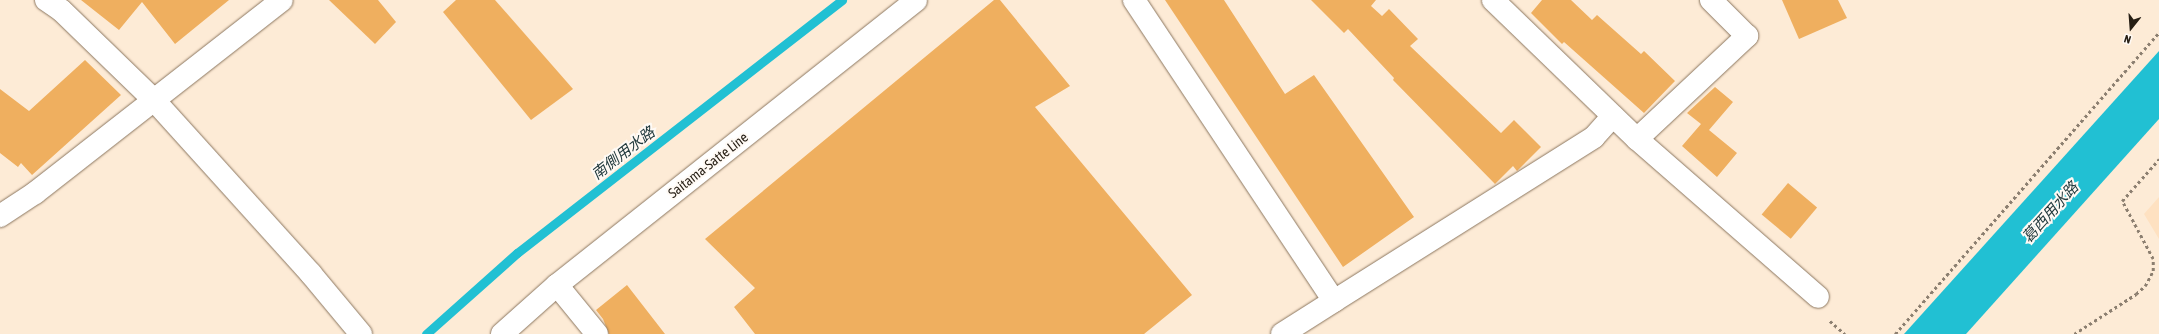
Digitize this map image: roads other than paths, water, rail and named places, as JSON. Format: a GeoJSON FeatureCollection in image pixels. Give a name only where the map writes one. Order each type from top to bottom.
{"type":"FeatureCollection","features":[{"type":"Feature","properties":{"kind":"street"},"geometry":{"type":"LineString","coordinates":[[46,0],[61,10],[154,100],[311,274],[361,334]]}},
{"type":"Feature","properties":{"kind":"street"},"geometry":{"type":"LineString","coordinates":[[0,216],[35,193],[282,0]]}},
{"type":"Feature","properties":{"kind":"street","name":"Saitama-Satte Line"},"geometry":{"type":"LineString","coordinates":[[502,334],[557,285],[916,0]]}},
{"type":"Feature","properties":{"kind":"street"},"geometry":{"type":"LineString","coordinates":[[1134,0],[1334,301]]}},
{"type":"Feature","properties":{"kind":"street"},"geometry":{"type":"LineString","coordinates":[[1493,0],[1637,139],[1818,297]]}},
{"type":"Feature","properties":{"kind":"street"},"geometry":{"type":"LineString","coordinates":[[1637,139],[1747,36],[1711,0]]}},
{"type":"Feature","properties":{"kind":"street"},"geometry":{"type":"LineString","coordinates":[[1282,334],[1594,137],[1613,116]]}},
{"type":"Feature","properties":{"kind":"street"},"geometry":{"type":"LineString","coordinates":[[557,285],[596,334]]}},
{"type":"Feature","properties":{"kind":"water","name":"葛西用水路"},"geometry":{"type":"Polygon","coordinates":[[[2159,51],[2159,119],[1966,334],[1904,334],[2159,51]]]}},
{"type":"Feature","properties":{"kind":"waterway","name":"南側用水路"},"geometry":{"type":"LineString","coordinates":[[426,334],[517,253],[842,0]]}}]}
